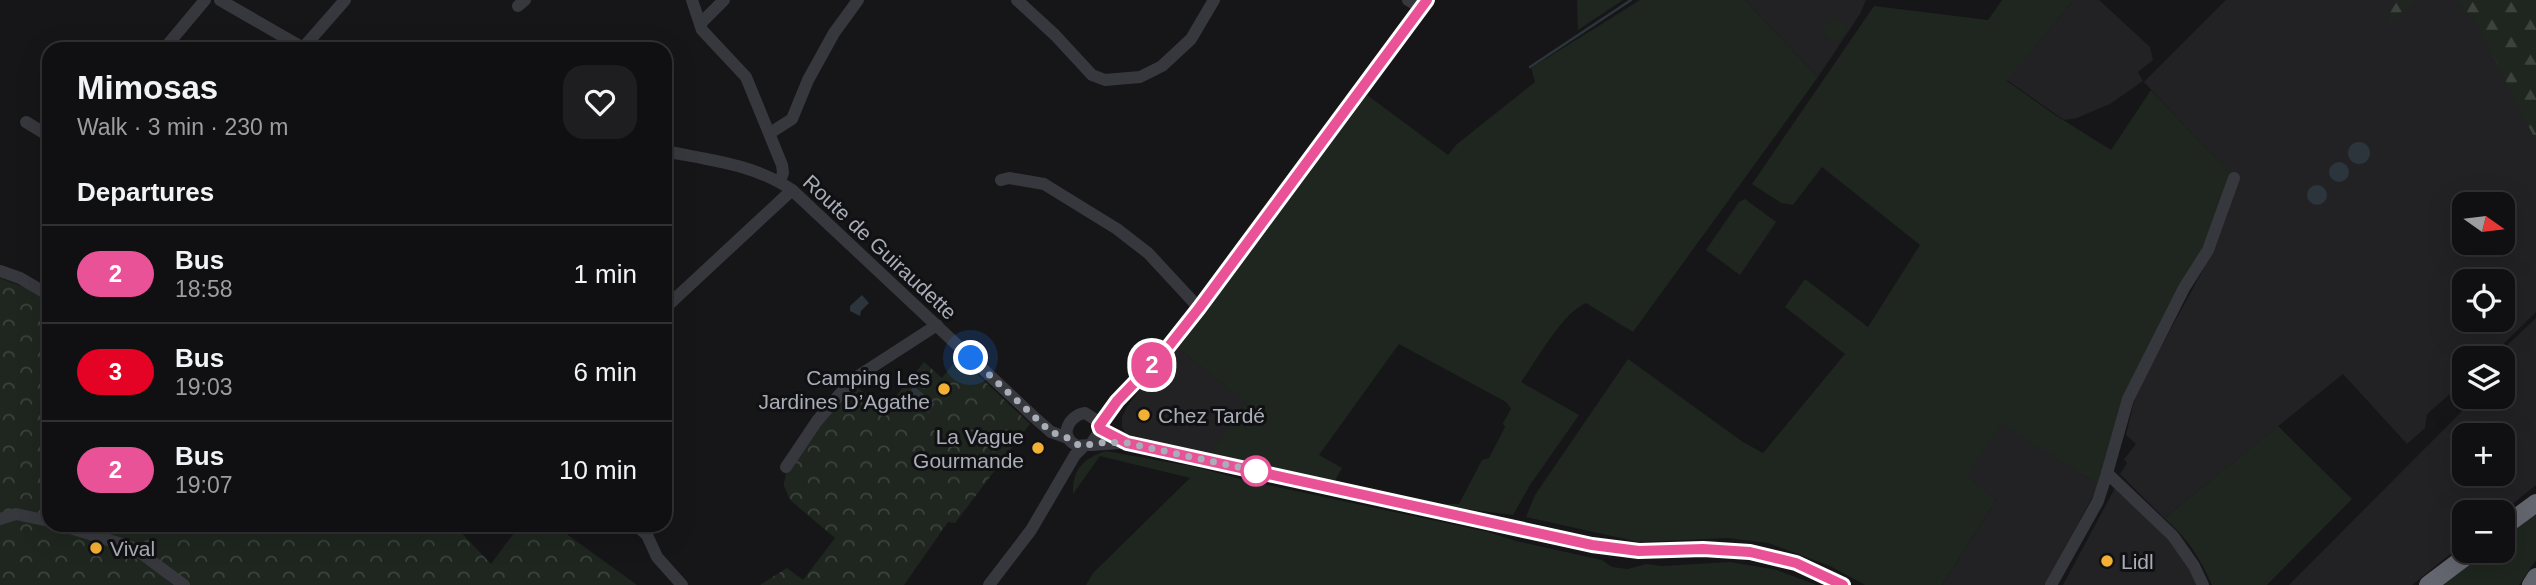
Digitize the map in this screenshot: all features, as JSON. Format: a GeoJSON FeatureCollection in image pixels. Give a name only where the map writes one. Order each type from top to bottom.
{"type":"FeatureCollection","features":[{"type":"Feature","properties":{"kind":"highway"},"geometry":{"type":"LineString","coordinates":[[2515,518],[2536,503]]}},
{"type":"Feature","properties":{"kind":"highway"},"geometry":{"type":"LineString","coordinates":[[2428,585],[2457,563]]}},
{"type":"Feature","properties":{"kind":"highway"},"geometry":{"type":"LineString","coordinates":[[2531,585],[2536,577]]}},
{"type":"Feature","properties":{"kind":"street"},"geometry":{"type":"LineString","coordinates":[[169,42],[205,0]]}},
{"type":"Feature","properties":{"kind":"street"},"geometry":{"type":"LineString","coordinates":[[220,0],[292,42]]}},
{"type":"Feature","properties":{"kind":"street"},"geometry":{"type":"LineString","coordinates":[[310,42],[345,0]]}},
{"type":"Feature","properties":{"kind":"street"},"geometry":{"type":"LineString","coordinates":[[692,0],[702,30],[746,77],[782,165],[780,181]]}},
{"type":"Feature","properties":{"kind":"street"},"geometry":{"type":"LineString","coordinates":[[701,24],[724,0]]}},
{"type":"Feature","properties":{"kind":"street"},"geometry":{"type":"LineString","coordinates":[[770,133],[792,119],[808,79],[834,33],[858,0]]}},
{"type":"Feature","properties":{"kind":"street"},"geometry":{"type":"LineString","coordinates":[[1017,0],[1055,35],[1092,75],[1105,80],[1140,77],[1162,66],[1191,39],[1214,0]]}},
{"type":"Feature","properties":{"kind":"street"},"geometry":{"type":"LineString","coordinates":[[989,585],[1031,530],[1075,455],[1097,440],[1097,423],[1165,351],[1199,308],[1424,4],[1408,0]]}},
{"type":"Feature","properties":{"kind":"street"},"geometry":{"type":"LineString","coordinates":[[26,122],[42,132]]}},
{"type":"Feature","properties":{"kind":"street","name":"Route de Guiraudette"},"geometry":{"type":"LineString","coordinates":[[672,152],[748,167],[780,181],[1051,432],[1069,439]]}},
{"type":"Feature","properties":{"kind":"street"},"geometry":{"type":"LineString","coordinates":[[1001,180],[1009,178],[1044,184],[1117,229],[1149,253],[1199,308]]}},
{"type":"Feature","properties":{"kind":"street"},"geometry":{"type":"LineString","coordinates":[[2051,585],[2098,501],[2128,399],[2184,288],[2208,250],[2234,178]]}},
{"type":"Feature","properties":{"kind":"street"},"geometry":{"type":"LineString","coordinates":[[672,301],[792,190]]}},
{"type":"Feature","properties":{"kind":"street"},"geometry":{"type":"LineString","coordinates":[[0,271],[20,278],[42,291]]}},
{"type":"Feature","properties":{"kind":"street"},"geometry":{"type":"LineString","coordinates":[[786,467],[817,421],[852,380],[937,326]]}},
{"type":"Feature","properties":{"kind":"street"},"geometry":{"type":"LineString","coordinates":[[1041,422],[1068,424],[1077,414],[1097,423],[1127,443]]}},
{"type":"Feature","properties":{"kind":"street"},"geometry":{"type":"LineString","coordinates":[[1067,470],[1068,424]]}},
{"type":"Feature","properties":{"kind":"street"},"geometry":{"type":"LineString","coordinates":[[1069,439],[1076,445],[1127,443],[1604,547],[1639,551],[1703,549],[1750,552],[1796,563],[1843,585]]}},
{"type":"Feature","properties":{"kind":"street"},"geometry":{"type":"LineString","coordinates":[[2107,473],[2174,536],[2203,585]]}},
{"type":"Feature","properties":{"kind":"street"},"geometry":{"type":"LineString","coordinates":[[0,519],[16,514],[42,520]]}},
{"type":"Feature","properties":{"kind":"street"},"geometry":{"type":"LineString","coordinates":[[83,532],[134,548],[184,585]]}},
{"type":"Feature","properties":{"kind":"street"},"geometry":{"type":"LineString","coordinates":[[644,532],[657,557],[682,585]]}},
{"type":"Feature","properties":{"kind":"shaded area"},"geometry":{"type":"Polygon","coordinates":[[[1745,0],[1866,0],[1860,14],[1818,77],[1745,0]]]}},
{"type":"Feature","properties":{"kind":"shaded area"},"geometry":{"type":"Polygon","coordinates":[[[2074,0],[2099,0],[2150,47],[2153,60],[2138,72],[2143,81],[2110,104],[2077,118],[2064,120],[2007,80],[2074,0]]]}},
{"type":"Feature","properties":{"kind":"shaded area"},"geometry":{"type":"Polygon","coordinates":[[[2226,0],[2487,0],[2536,118],[2536,312],[2501,346],[2452,346],[2452,392],[2427,414],[2425,428],[2407,444],[2343,374],[2164,518],[2120,474],[2127,463],[2124,459],[2136,444],[2126,435],[2136,393],[2204,268],[2237,182],[2144,82],[2226,0]]]}},
{"type":"Feature","properties":{"kind":"shaded area"},"geometry":{"type":"Polygon","coordinates":[[[2359,142],[2367,145],[2370,153],[2367,161],[2359,164],[2351,161],[2348,153],[2351,145],[2359,142]]]}},
{"type":"Feature","properties":{"kind":"shaded area"},"geometry":{"type":"Polygon","coordinates":[[[2335,162],[2343,162],[2349,172],[2343,182],[2335,182],[2329,176],[2329,168],[2335,162]]]}},
{"type":"Feature","properties":{"kind":"shaded area"},"geometry":{"type":"Polygon","coordinates":[[[2317,185],[2324,188],[2327,195],[2324,202],[2317,205],[2310,202],[2307,195],[2310,188],[2317,185]]]}},
{"type":"Feature","properties":{"kind":"shaded area"},"geometry":{"type":"Polygon","coordinates":[[[862,295],[869,303],[860,316],[850,311],[850,306],[862,295]]]}},
{"type":"Feature","properties":{"kind":"shaded area"},"geometry":{"type":"Polygon","coordinates":[[[2536,318],[2536,485],[2515,502],[2452,500],[2452,553],[2412,585],[2289,585],[2464,409],[2515,409],[2515,346],[2507,346],[2536,318]]]}},
{"type":"Feature","properties":{"kind":"shaded area"},"geometry":{"type":"Polygon","coordinates":[[[1178,348],[1248,403],[1209,455],[1126,434],[1122,427],[1122,417],[1127,407],[1148,378],[1178,348]]]}},
{"type":"Feature","properties":{"kind":"shaded area"},"geometry":{"type":"Polygon","coordinates":[[[914,386],[935,404],[928,413],[907,395],[914,386]]]}},
{"type":"Feature","properties":{"kind":"shaded area"},"geometry":{"type":"Polygon","coordinates":[[[2002,424],[2099,485],[2045,585],[1942,585],[1996,500],[1966,476],[2002,424]]]}},
{"type":"Feature","properties":{"kind":"shaded area"},"geometry":{"type":"Polygon","coordinates":[[[2115,488],[2170,540],[2184,558],[2197,585],[2063,585],[2115,488]]]}},
{"type":"Feature","properties":{"kind":"green space"},"geometry":{"type":"Polygon","coordinates":[[[1577,0],[1623,0],[1578,30],[1577,0]]]}},
{"type":"Feature","properties":{"kind":"green space"},"geometry":{"type":"Polygon","coordinates":[[[1640,0],[1745,0],[1818,77],[1633,332],[1586,303],[1568,316],[1550,338],[1521,382],[1579,415],[1530,485],[1513,515],[1430,504],[1459,504],[1482,460],[1489,458],[1511,409],[1506,402],[1399,344],[1319,455],[1342,468],[1333,484],[1209,455],[1247,403],[1178,348],[1367,95],[1448,155],[1457,144],[1535,82],[1531,68],[1640,0]]]}},
{"type":"Feature","properties":{"kind":"green space"},"geometry":{"type":"Polygon","coordinates":[[[2002,0],[2074,0],[2007,81],[2111,150],[2151,90],[2231,175],[2220,214],[2121,403],[2099,485],[2002,425],[1967,476],[1996,500],[1942,585],[1865,585],[1830,566],[1768,543],[1728,538],[1639,542],[1526,517],[1535,495],[1628,359],[1743,442],[1763,453],[1845,354],[1785,307],[1805,279],[1868,327],[1920,245],[1822,167],[1793,205],[1781,203],[1752,184],[1874,6],[1988,20],[2002,0]]]}},
{"type":"Feature","properties":{"kind":"green space"},"geometry":{"type":"Polygon","coordinates":[[[2398,0],[2415,0],[2391,22],[2386,19],[2398,0]]]}},
{"type":"Feature","properties":{"kind":"green space"},"geometry":{"type":"Polygon","coordinates":[[[2457,0],[2536,0],[2536,141],[2477,23],[2457,0]]]}},
{"type":"Feature","properties":{"kind":"green space"},"geometry":{"type":"Polygon","coordinates":[[[1835,19],[1843,22],[1846,30],[1843,38],[1835,41],[1827,38],[1824,30],[1827,22],[1835,19]]]}},
{"type":"Feature","properties":{"kind":"green space"},"geometry":{"type":"Polygon","coordinates":[[[1745,199],[1776,222],[1740,275],[1706,250],[1739,202],[1745,199]]]}},
{"type":"Feature","properties":{"kind":"green space"},"geometry":{"type":"Polygon","coordinates":[[[0,278],[42,298],[42,532],[461,532],[491,564],[515,532],[564,532],[637,585],[0,585],[0,278]]]}},
{"type":"Feature","properties":{"kind":"green space"},"geometry":{"type":"Polygon","coordinates":[[[959,357],[1030,424],[955,523],[948,522],[904,585],[760,585],[787,568],[803,580],[835,538],[790,500],[784,486],[786,471],[812,433],[854,385],[886,408],[924,362],[942,378],[959,357]]]}},
{"type":"Feature","properties":{"kind":"green space"},"geometry":{"type":"Polygon","coordinates":[[[2278,426],[2352,499],[2267,585],[2212,585],[2192,548],[2164,518],[2278,426]]]}},
{"type":"Feature","properties":{"kind":"green space"},"geometry":{"type":"Polygon","coordinates":[[[1106,451],[1195,467],[1488,532],[1602,560],[1612,567],[1628,569],[1646,564],[1662,566],[1730,562],[1777,570],[1817,585],[1086,585],[1093,573],[1190,478],[1100,456],[1073,494],[1077,471],[1091,457],[1106,451]]]}},
{"type":"Feature","properties":{"kind":"green space"},"geometry":{"type":"Polygon","coordinates":[[[2536,509],[2536,560],[2519,585],[2436,585],[2464,563],[2515,563],[2515,525],[2536,509]]]}},
{"type":"Feature","properties":{"kind":"waterway"},"geometry":{"type":"LineString","coordinates":[[1530,67],[1631,0]]}},
{"type":"Feature","properties":{"kind":"bus line","name":"2"},"geometry":{"type":"LineString","coordinates":[[1427,0],[1222,278],[1165,351],[1117,401],[1099,426],[1100,429],[1127,443],[1592,545],[1639,551],[1703,549],[1750,552],[1796,563],[1843,585]]}},
{"type":"Feature","properties":{"kind":"place","name":"Camping Les Jardines D’Agathe"},"geometry":{"type":"Point","coordinates":[944,389]}},
{"type":"Feature","properties":{"kind":"place","name":"Chez Tardé"},"geometry":{"type":"Point","coordinates":[1144,415]}},
{"type":"Feature","properties":{"kind":"place","name":"La Vague Gourmande"},"geometry":{"type":"Point","coordinates":[1038,448]}},
{"type":"Feature","properties":{"kind":"place","name":"Vival"},"geometry":{"type":"Point","coordinates":[96,548]}},
{"type":"Feature","properties":{"kind":"place","name":"Lidl"},"geometry":{"type":"Point","coordinates":[2107,561]}},
{"type":"Feature","properties":{"kind":"route"},"geometry":{"type":"LineString","coordinates":[[971,358],[1051,432],[1068,438],[1076,445],[1127,443],[1256,471]]}}]}
